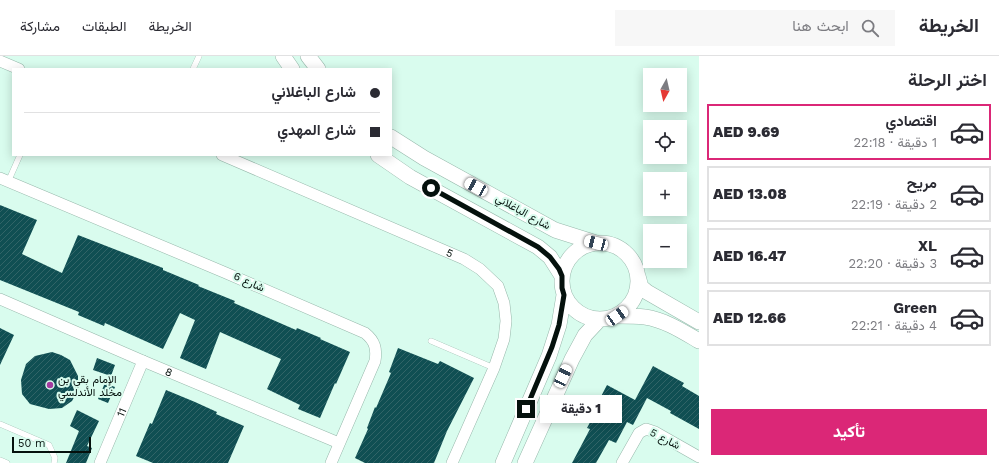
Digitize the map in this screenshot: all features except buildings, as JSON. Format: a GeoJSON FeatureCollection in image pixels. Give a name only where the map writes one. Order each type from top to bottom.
{"type":"FeatureCollection","features":[{"type":"Feature","properties":{"kind":"main road"},"geometry":{"type":"LineString","coordinates":[[283,56],[291,68]]}},
{"type":"Feature","properties":{"kind":"main road"},"geometry":{"type":"LineString","coordinates":[[308,56],[317,68]]}},
{"type":"Feature","properties":{"kind":"main road","name":"شارع الباغلاني"},"geometry":{"type":"LineString","coordinates":[[392,138],[424,158],[555,230],[596,243]]}},
{"type":"Feature","properties":{"kind":"main road"},"geometry":{"type":"LineString","coordinates":[[379,156],[410,177],[538,247],[550,257],[562,276]]}},
{"type":"Feature","properties":{"kind":"main road"},"geometry":{"type":"LineString","coordinates":[[637,268],[639,280],[638,291],[634,301],[626,310],[617,316],[599,320],[590,318],[578,312],[568,302],[564,295],[562,288],[562,276],[568,260],[584,247],[596,243],[609,244],[621,249],[633,261],[637,268],[641,287],[699,322]]}},
{"type":"Feature","properties":{"kind":"main road"},"geometry":{"type":"LineString","coordinates":[[503,463],[549,356],[559,325],[564,295]]}},
{"type":"Feature","properties":{"kind":"main road"},"geometry":{"type":"LineString","coordinates":[[617,316],[645,317],[659,320],[699,341]]}},
{"type":"Feature","properties":{"kind":"main road"},"geometry":{"type":"LineString","coordinates":[[525,463],[572,359],[585,335],[599,320]]}},
{"type":"Feature","properties":{"kind":"street"},"geometry":{"type":"LineString","coordinates":[[0,61],[17,68]]}},
{"type":"Feature","properties":{"kind":"street","name":"5"},"geometry":{"type":"LineString","coordinates":[[224,156],[464,259],[480,269],[498,286],[504,303],[506,321],[504,339],[494,368],[452,463]]}},
{"type":"Feature","properties":{"kind":"street","name":"شارع 6"},"geometry":{"type":"LineString","coordinates":[[4,180],[226,273],[365,333],[371,338],[375,345],[375,361],[330,463]]}},
{"type":"Feature","properties":{"kind":"street","name":"8"},"geometry":{"type":"LineString","coordinates":[[0,299],[339,443]]}},
{"type":"Feature","properties":{"kind":"street","name":"11"},"geometry":{"type":"LineString","coordinates":[[103,462],[143,361]]}},
{"type":"Feature","properties":{"kind":"street","name":"شارع 5"},"geometry":{"type":"LineString","coordinates":[[622,463],[639,434],[646,429],[655,432],[699,457]]}},
{"type":"Feature","properties":{"kind":"lane"},"geometry":{"type":"LineString","coordinates":[[193,68],[199,56]]}},
{"type":"Feature","properties":{"kind":"lane"},"geometry":{"type":"LineString","coordinates":[[4,180],[19,156]]}},
{"type":"Feature","properties":{"kind":"lane"},"geometry":{"type":"LineString","coordinates":[[431,341],[494,368]]}},
{"type":"Feature","properties":{"kind":"lane"},"geometry":{"type":"LineString","coordinates":[[0,424],[49,445],[55,458],[54,463]]}},
{"type":"Feature","properties":{"kind":"lane"},"geometry":{"type":"LineString","coordinates":[[0,460],[7,463]]}},
{"type":"Feature","properties":{"kind":"place","name":"الإمام بقي بن مخلد الأندلسي"},"geometry":{"type":"Point","coordinates":[50,385]}},
{"type":"Feature","properties":{"kind":"route"},"geometry":{"type":"LineString","coordinates":[[431,188],[538,247],[550,257],[559,269],[562,276],[562,288],[564,295],[559,325],[549,356],[526,409]]}}]}
